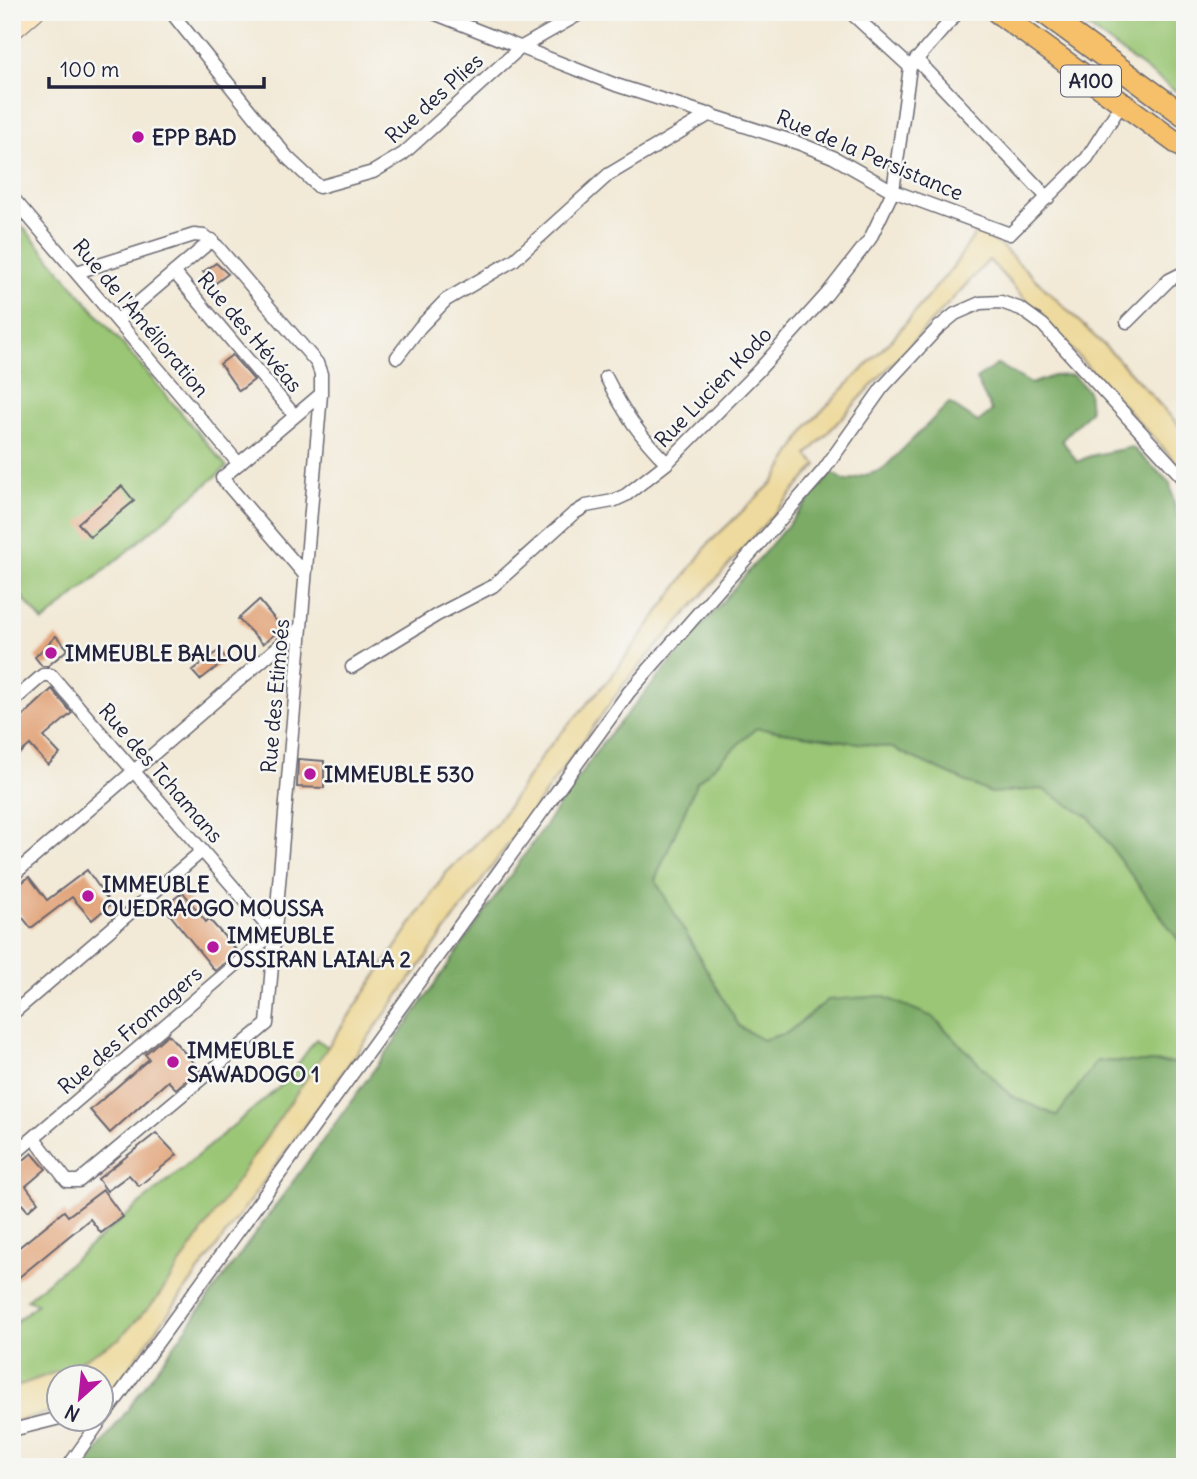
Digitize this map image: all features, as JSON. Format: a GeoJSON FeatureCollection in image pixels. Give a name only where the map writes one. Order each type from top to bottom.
{"type":"FeatureCollection","features":[{"type":"Feature","properties":{"kind":"highway","name":"A100"},"geometry":{"type":"LineString","coordinates":[[997,12],[1185,149]]}},
{"type":"Feature","properties":{"kind":"highway","name":"A100"},"geometry":{"type":"LineString","coordinates":[[1043,12],[1185,116]]}},
{"type":"Feature","properties":{"kind":"street"},"geometry":{"type":"LineString","coordinates":[[12,33],[36,12]]}},
{"type":"Feature","properties":{"kind":"street","name":"Rue des Plies"},"geometry":{"type":"LineString","coordinates":[[171,12],[288,158],[319,187],[373,172],[403,154],[520,48],[583,12]]}},
{"type":"Feature","properties":{"kind":"street","name":"Rue de la Persistance"},"geometry":{"type":"LineString","coordinates":[[431,12],[616,86],[710,114],[833,157],[893,191],[1010,234],[1095,148],[1102,130],[1122,103]]}},
{"type":"Feature","properties":{"kind":"street"},"geometry":{"type":"LineString","coordinates":[[850,12],[913,63],[1048,198]]}},
{"type":"Feature","properties":{"kind":"street"},"geometry":{"type":"LineString","coordinates":[[913,63],[958,12]]}},
{"type":"Feature","properties":{"kind":"street","name":"Rue Lucien Kodo"},"geometry":{"type":"LineString","coordinates":[[352,667],[437,615],[493,586],[573,514],[586,506],[613,501],[626,495],[667,463],[758,371],[827,294],[880,224],[893,191],[913,63]]}},
{"type":"Feature","properties":{"kind":"street"},"geometry":{"type":"LineString","coordinates":[[397,357],[420,327],[446,300],[514,260],[608,175],[710,114]]}},
{"type":"Feature","properties":{"kind":"street","name":"Rue de l'Amélioration"},"geometry":{"type":"LineString","coordinates":[[12,197],[239,464]]}},
{"type":"Feature","properties":{"kind":"street"},"geometry":{"type":"LineString","coordinates":[[77,272],[194,235],[212,240]]}},
{"type":"Feature","properties":{"kind":"street"},"geometry":{"type":"LineString","coordinates":[[118,320],[212,240]]}},
{"type":"Feature","properties":{"kind":"street","name":"Rue des Etimoés"},"geometry":{"type":"LineString","coordinates":[[34,1138],[67,1181],[79,1181],[260,1031],[270,1016],[273,933],[321,394],[317,363],[212,240]]}},
{"type":"Feature","properties":{"kind":"street","name":"Rue des Hévéas"},"geometry":{"type":"LineString","coordinates":[[174,272],[295,416]]}},
{"type":"Feature","properties":{"kind":"street"},"geometry":{"type":"LineString","coordinates":[[1127,322],[1169,280],[1185,272]]}},
{"type":"Feature","properties":{"kind":"street"},"geometry":{"type":"LineString","coordinates":[[116,1393],[629,692],[823,471],[883,388],[938,328],[955,314],[980,303],[1001,302],[1021,309],[1043,325],[1185,480]]}},
{"type":"Feature","properties":{"kind":"street"},"geometry":{"type":"LineString","coordinates":[[606,377],[624,413],[643,439],[667,463]]}},
{"type":"Feature","properties":{"kind":"street"},"geometry":{"type":"LineString","coordinates":[[304,575],[222,478],[321,394]]}},
{"type":"Feature","properties":{"kind":"street"},"geometry":{"type":"LineString","coordinates":[[12,876],[301,627]]}},
{"type":"Feature","properties":{"kind":"street","name":"Rue des Tchamans"},"geometry":{"type":"LineString","coordinates":[[12,702],[43,675],[51,675],[273,933]]}},
{"type":"Feature","properties":{"kind":"street"},"geometry":{"type":"LineString","coordinates":[[12,1014],[202,851]]}},
{"type":"Feature","properties":{"kind":"street","name":"Rue des Fromagers"},"geometry":{"type":"LineString","coordinates":[[12,1156],[273,933]]}},
{"type":"Feature","properties":{"kind":"street"},"geometry":{"type":"LineString","coordinates":[[12,1430],[46,1422]]}},
{"type":"Feature","properties":{"kind":"street"},"geometry":{"type":"LineString","coordinates":[[68,1467],[91,1434]]}},
{"type":"Feature","properties":{"kind":"green space"},"geometry":{"type":"Polygon","coordinates":[[[1067,12],[1185,12],[1185,98],[1067,12]]]}},
{"type":"Feature","properties":{"kind":"green space"},"geometry":{"type":"Polygon","coordinates":[[[12,214],[227,467],[43,622],[12,585],[12,214]]]}},
{"type":"Feature","properties":{"kind":"green space"},"geometry":{"type":"Polygon","coordinates":[[[998,364],[1031,384],[1053,376],[1073,375],[1088,391],[1090,411],[1062,440],[1077,462],[1090,456],[1132,447],[1170,483],[1177,518],[1185,526],[1185,949],[1089,817],[1042,789],[991,793],[892,748],[756,728],[697,782],[655,880],[739,1026],[762,1040],[787,1033],[828,1000],[882,996],[933,1017],[1011,1096],[1057,1116],[1097,1061],[1177,1063],[1185,1049],[1185,1467],[86,1467],[110,1434],[116,1434],[116,1426],[410,1020],[603,742],[832,473],[846,481],[882,470],[949,403],[978,422],[992,411],[976,379],[998,364]]]}},
{"type":"Feature","properties":{"kind":"green space"},"geometry":{"type":"Polygon","coordinates":[[[756,728],[892,748],[991,793],[1042,788],[1089,817],[1185,949],[1185,1049],[1177,1063],[1097,1061],[1057,1116],[1011,1096],[933,1017],[828,1000],[787,1033],[762,1040],[739,1026],[655,880],[697,782],[756,728]]]}},
{"type":"Feature","properties":{"kind":"green space"},"geometry":{"type":"Polygon","coordinates":[[[316,1039],[328,1047],[156,1300],[119,1339],[75,1364],[46,1364],[46,1376],[12,1388],[12,1325],[37,1304],[27,1299],[284,1083],[316,1039]]]}},
{"type":"Feature","properties":{"kind":"sand"},"geometry":{"type":"Polygon","coordinates":[[[977,231],[1001,246],[1116,357],[1185,432],[1185,472],[989,260],[807,455],[817,465],[625,683],[116,1386],[116,1364],[75,1364],[119,1339],[156,1300],[446,873],[497,823],[546,750],[611,677],[709,543],[774,481],[809,424],[893,338],[953,267],[977,231]]]}},
{"type":"Feature","properties":{"kind":"sand"},"geometry":{"type":"Polygon","coordinates":[[[46,1376],[46,1413],[12,1422],[12,1388],[46,1376]]]}},
{"type":"Feature","properties":{"kind":"building"},"geometry":{"type":"Polygon","coordinates":[[[216,263],[228,274],[213,285],[203,272],[216,263]]]}},
{"type":"Feature","properties":{"kind":"building"},"geometry":{"type":"Polygon","coordinates":[[[232,355],[254,380],[239,391],[220,364],[232,355]]]}},
{"type":"Feature","properties":{"kind":"building"},"geometry":{"type":"Polygon","coordinates":[[[122,486],[134,501],[90,537],[78,523],[122,486]]]}},
{"type":"Feature","properties":{"kind":"building"},"geometry":{"type":"Polygon","coordinates":[[[259,600],[282,628],[263,644],[238,619],[259,600]]]}},
{"type":"Feature","properties":{"kind":"building","name":"IMMEUBLE BALLOU"},"geometry":{"type":"Polygon","coordinates":[[[56,636],[68,649],[48,666],[42,666],[35,657],[56,636]]]}},
{"type":"Feature","properties":{"kind":"building"},"geometry":{"type":"Polygon","coordinates":[[[218,651],[227,659],[200,680],[192,671],[218,651]]]}},
{"type":"Feature","properties":{"kind":"building"},"geometry":{"type":"Polygon","coordinates":[[[52,689],[72,713],[44,737],[60,754],[48,765],[30,745],[12,760],[12,726],[52,689]]]}},
{"type":"Feature","properties":{"kind":"building","name":"IMMEUBLE 530"},"geometry":{"type":"Polygon","coordinates":[[[298,759],[324,761],[324,788],[297,787],[298,759]]]}},
{"type":"Feature","properties":{"kind":"building"},"geometry":{"type":"Polygon","coordinates":[[[87,870],[111,904],[92,920],[72,897],[31,928],[12,904],[12,890],[29,877],[47,900],[87,870]]]}},
{"type":"Feature","properties":{"kind":"building"},"geometry":{"type":"Polygon","coordinates":[[[183,892],[206,922],[209,919],[238,952],[215,971],[164,907],[183,892]]]}},
{"type":"Feature","properties":{"kind":"building"},"geometry":{"type":"Polygon","coordinates":[[[168,1034],[199,1069],[176,1089],[168,1081],[110,1133],[90,1110],[149,1059],[145,1054],[168,1034]]]}},
{"type":"Feature","properties":{"kind":"building"},"geometry":{"type":"Polygon","coordinates":[[[156,1133],[177,1155],[139,1186],[129,1175],[107,1191],[98,1179],[156,1133]]]}},
{"type":"Feature","properties":{"kind":"building"},"geometry":{"type":"Polygon","coordinates":[[[32,1153],[46,1169],[26,1186],[38,1202],[28,1211],[12,1193],[12,1170],[32,1153]]]}},
{"type":"Feature","properties":{"kind":"building"},"geometry":{"type":"Polygon","coordinates":[[[103,1190],[123,1217],[101,1233],[90,1219],[12,1283],[12,1253],[64,1211],[68,1216],[103,1190]]]}},
{"type":"Feature","properties":{"kind":"place","name":"EPP BAD"},"geometry":{"type":"Point","coordinates":[138,137]}},
{"type":"Feature","properties":{"kind":"place","name":"IMMEUBLE BALLOU"},"geometry":{"type":"Point","coordinates":[51,653]}},
{"type":"Feature","properties":{"kind":"place","name":"IMMEUBLE 530"},"geometry":{"type":"Point","coordinates":[310,774]}},
{"type":"Feature","properties":{"kind":"place","name":"IMMEUBLE OUEDRAOGO MOUSSA"},"geometry":{"type":"Point","coordinates":[88,896]}},
{"type":"Feature","properties":{"kind":"place","name":"IMMEUBLE OSSIRAN LAIALA 2"},"geometry":{"type":"Point","coordinates":[213,947]}},
{"type":"Feature","properties":{"kind":"place","name":"IMMEUBLE SAWADOGO 1"},"geometry":{"type":"Point","coordinates":[173,1062]}}]}
